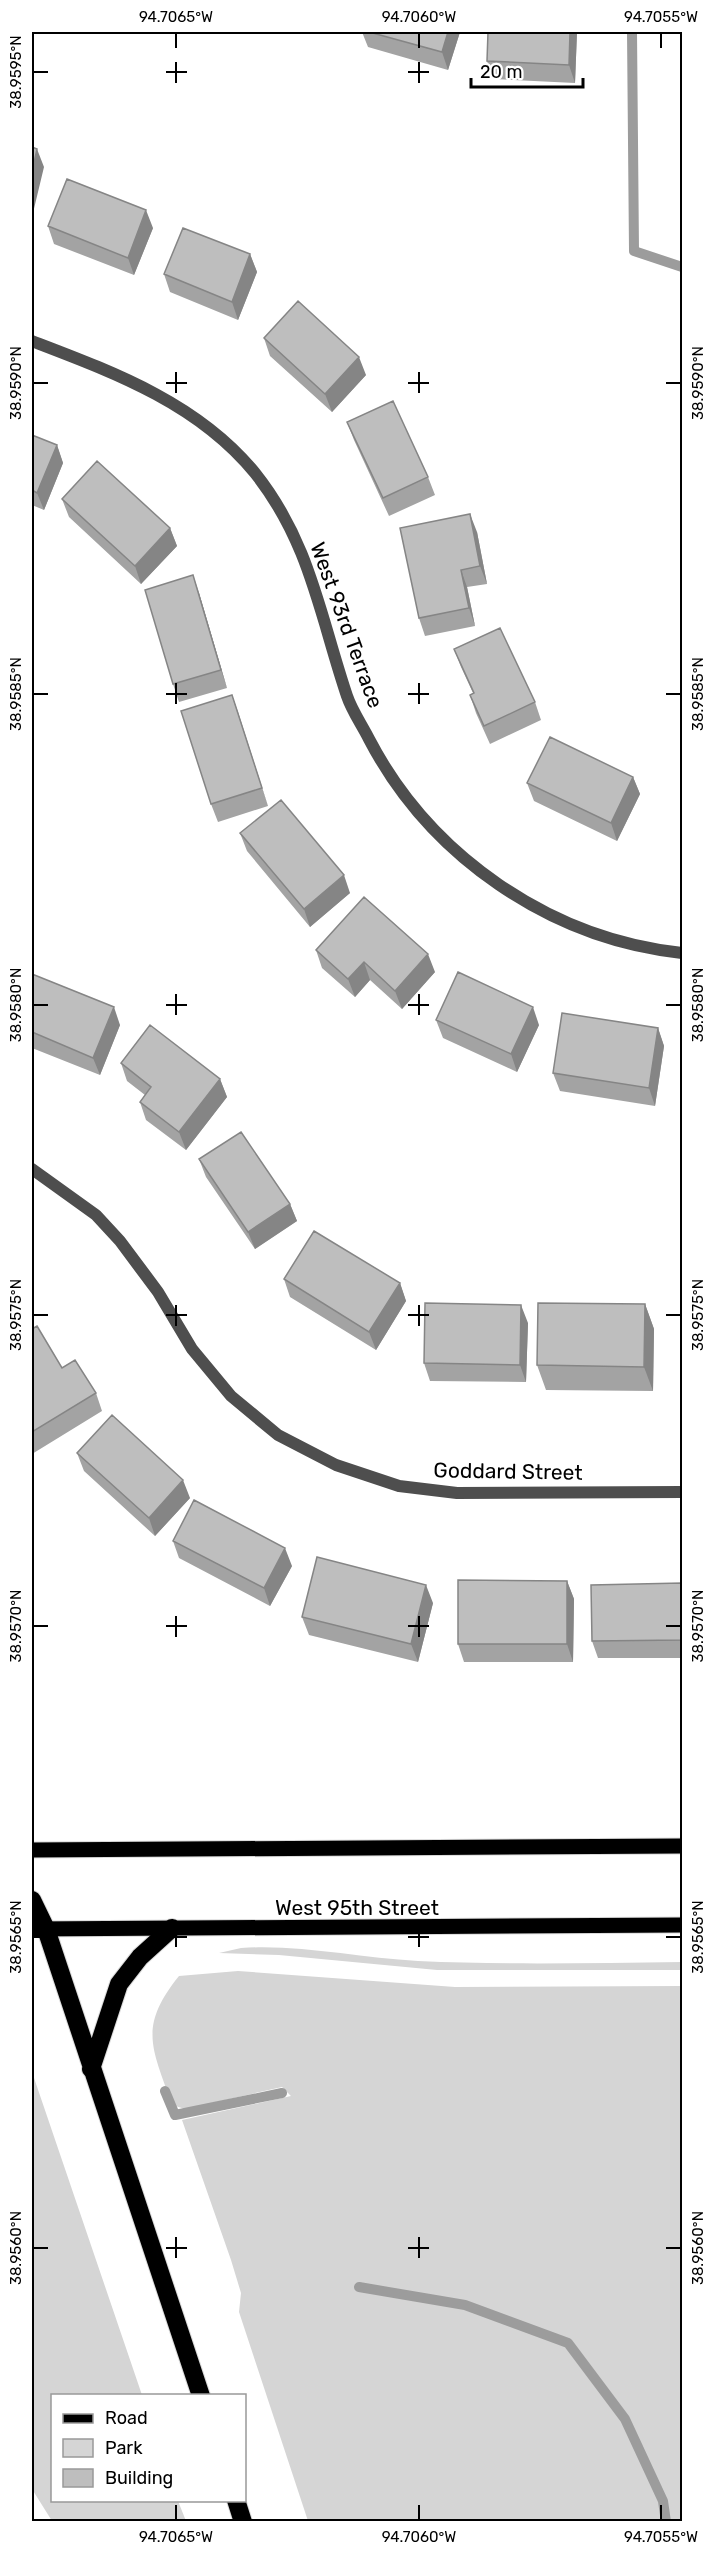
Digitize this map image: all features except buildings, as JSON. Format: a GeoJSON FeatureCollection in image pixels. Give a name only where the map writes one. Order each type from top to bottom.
{"type":"FeatureCollection","features":[{"type":"Feature","properties":{"kind":"highway"},"geometry":{"type":"LineString","coordinates":[[32,1900],[39,1929],[91,2069],[200,2394]]}},
{"type":"Feature","properties":{"kind":"highway"},"geometry":{"type":"LineString","coordinates":[[91,2069],[119,1984],[140,1957],[172,1928]]}},
{"type":"Feature","properties":{"kind":"highway"},"geometry":{"type":"LineString","coordinates":[[237,2502],[243,2522]]}},
{"type":"Feature","properties":{"kind":"main road"},"geometry":{"type":"LineString","coordinates":[[32,1850],[682,1846]]}},
{"type":"Feature","properties":{"kind":"main road","name":"West 95th Street"},"geometry":{"type":"LineString","coordinates":[[39,1929],[682,1925]]}},
{"type":"Feature","properties":{"kind":"street","name":"West 93rd Terrace"},"geometry":{"type":"LineString","coordinates":[[32,342],[153,391],[211,430],[253,471],[277,503],[306,560],[348,699],[381,762],[416,812],[462,858],[523,901],[591,932],[662,951],[682,953]]}},
{"type":"Feature","properties":{"kind":"street","name":"Goddard Street"},"geometry":{"type":"LineString","coordinates":[[32,1169],[96,1215],[120,1241],[158,1292],[192,1349],[231,1396],[278,1435],[336,1465],[399,1486],[457,1493],[682,1492]]}},
{"type":"Feature","properties":{"kind":"green space"},"geometry":{"type":"Polygon","coordinates":[[[241,1948],[285,1948],[418,1961],[682,1962],[682,1970],[437,1970],[279,1955],[219,1953],[241,1948]]]}},
{"type":"Feature","properties":{"kind":"green space"},"geometry":{"type":"Polygon","coordinates":[[[238,1971],[455,1987],[682,1986],[682,2521],[308,2521],[239,2312],[241,2293],[231,2260],[182,2120],[291,2096],[282,2087],[185,2109],[172,2105],[159,2069],[153,2039],[153,2025],[158,2010],[179,1976],[238,1971]]]}},
{"type":"Feature","properties":{"kind":"green space"},"geometry":{"type":"Polygon","coordinates":[[[32,2072],[142,2394],[51,2394],[51,2502],[178,2502],[186,2521],[52,2521],[32,2489],[32,2072]]]}},
{"type":"Feature","properties":{"kind":"waterway"},"geometry":{"type":"LineString","coordinates":[[632,32],[634,251],[682,267]]}},
{"type":"Feature","properties":{"kind":"waterway"},"geometry":{"type":"LineString","coordinates":[[165,2091],[175,2115],[282,2093]]}},
{"type":"Feature","properties":{"kind":"waterway"},"geometry":{"type":"LineString","coordinates":[[359,2287],[465,2305],[568,2343],[625,2419],[663,2501],[666,2522]]}}]}
